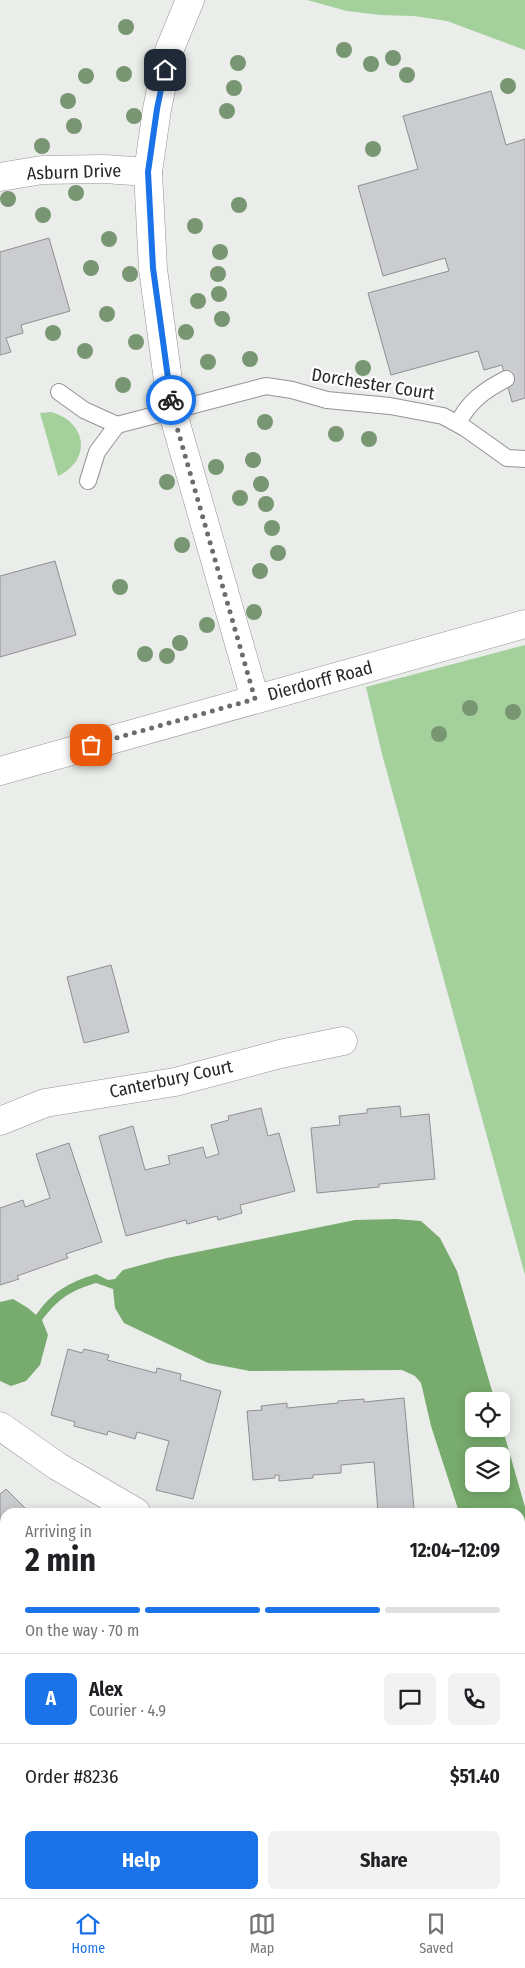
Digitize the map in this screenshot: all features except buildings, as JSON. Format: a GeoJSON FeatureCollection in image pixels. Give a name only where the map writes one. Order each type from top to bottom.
{"type":"FeatureCollection","features":[{"type":"Feature","properties":{"kind":"street"},"geometry":{"type":"LineString","coordinates":[[190,0],[170,51],[157,109],[148,172],[153,268],[172,410],[255,699]]}},
{"type":"Feature","properties":{"kind":"street","name":"Asburn Drive"},"geometry":{"type":"LineString","coordinates":[[0,177],[42,170],[104,169],[148,172]]}},
{"type":"Feature","properties":{"kind":"street","name":"Dierdorff Road"},"geometry":{"type":"LineString","coordinates":[[0,771],[525,624]]}},
{"type":"Feature","properties":{"kind":"street","name":"Canterbury Court"},"geometry":{"type":"LineString","coordinates":[[0,1122],[45,1103],[175,1082],[280,1054],[343,1041]]}},
{"type":"Feature","properties":{"kind":"street"},"geometry":{"type":"LineString","coordinates":[[0,1426],[57,1466],[129,1508]]}},
{"type":"Feature","properties":{"kind":"lane"},"geometry":{"type":"LineString","coordinates":[[458,423],[464,410],[473,400],[506,379]]}},
{"type":"Feature","properties":{"kind":"lane","name":"Dorchester Court"},"geometry":{"type":"LineString","coordinates":[[117,425],[266,386],[292,390],[327,400],[390,406],[443,416],[458,423],[507,458],[525,459]]}},
{"type":"Feature","properties":{"kind":"lane"},"geometry":{"type":"LineString","coordinates":[[59,392],[84,410],[117,425],[97,452],[88,482]]}},
{"type":"Feature","properties":{"kind":"shaded area"},"geometry":{"type":"Polygon","coordinates":[[[307,0],[525,0],[525,50],[447,21],[414,16],[380,15],[347,11],[307,0]]]}},
{"type":"Feature","properties":{"kind":"shaded area"},"geometry":{"type":"Polygon","coordinates":[[[51,412],[63,417],[72,424],[78,432],[81,442],[76,461],[69,469],[58,476],[40,413],[51,412]]]}},
{"type":"Feature","properties":{"kind":"shaded area"},"geometry":{"type":"Polygon","coordinates":[[[525,645],[525,1275],[382,754],[366,687],[525,645]]]}},
{"type":"Feature","properties":{"kind":"shaded area"},"geometry":{"type":"Polygon","coordinates":[[[396,1219],[421,1221],[440,1238],[457,1271],[492,1392],[465,1392],[465,1437],[505,1437],[508,1447],[465,1447],[465,1492],[510,1492],[510,1454],[525,1508],[458,1508],[431,1426],[421,1383],[415,1376],[402,1370],[250,1371],[208,1363],[124,1323],[115,1308],[113,1289],[96,1283],[66,1296],[42,1320],[48,1335],[40,1365],[26,1381],[11,1386],[0,1381],[0,1302],[13,1299],[36,1315],[55,1294],[69,1285],[96,1274],[108,1280],[115,1279],[123,1270],[167,1258],[355,1220],[396,1219]]]}},
{"type":"Feature","properties":{"kind":"way so far"},"geometry":{"type":"LineString","coordinates":[[91,745],[255,699],[172,410],[171,400]]}},
{"type":"Feature","properties":{"kind":"route"},"geometry":{"type":"LineString","coordinates":[[165,70],[148,172],[153,268],[171,400]]}}]}
